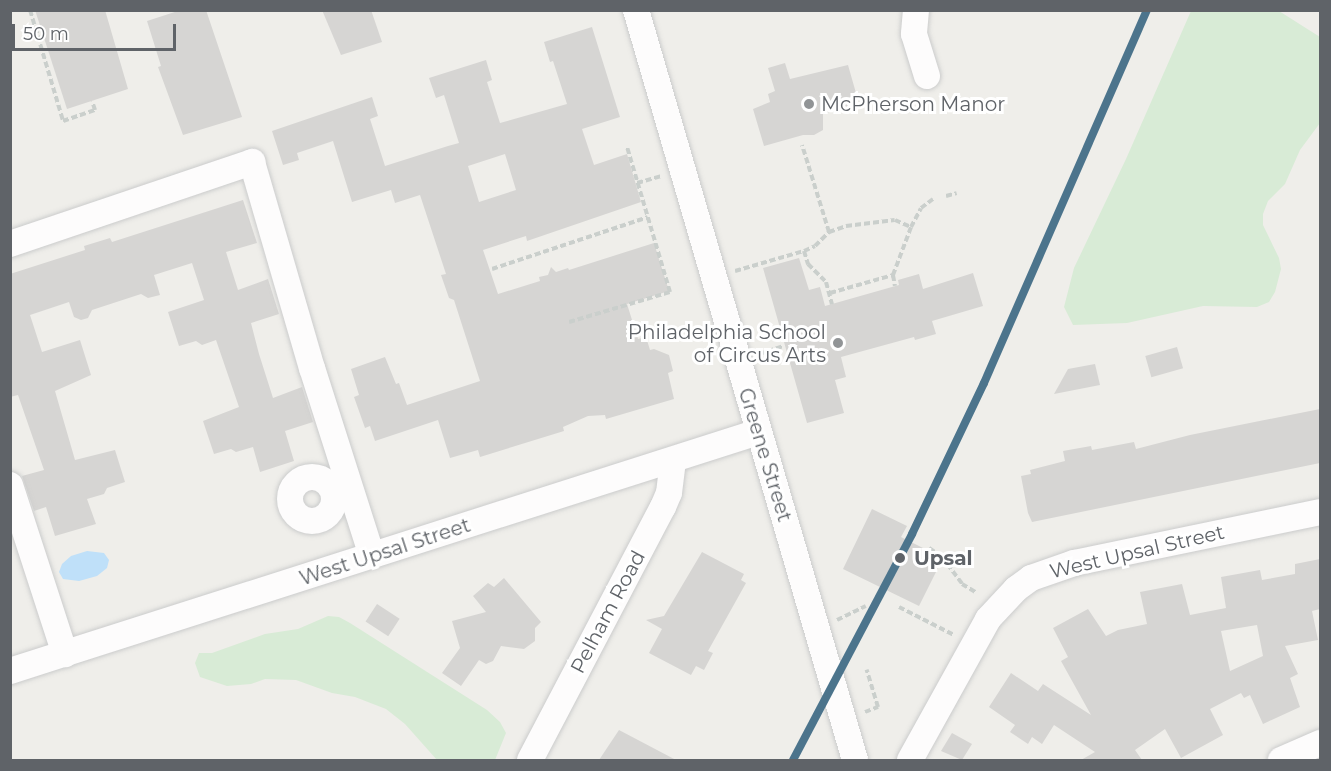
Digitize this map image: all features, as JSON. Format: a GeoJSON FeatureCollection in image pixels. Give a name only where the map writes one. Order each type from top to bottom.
{"type":"FeatureCollection","features":[{"type":"Feature","properties":{"kind":"street"},"geometry":{"type":"LineString","coordinates":[[916,10],[914,34],[927,76]]}},
{"type":"Feature","properties":{"kind":"street","name":"Greene Street"},"geometry":{"type":"LineString","coordinates":[[641,12],[758,432],[855,760]]}},
{"type":"Feature","properties":{"kind":"street"},"geometry":{"type":"LineString","coordinates":[[10,244],[252,162],[342,490],[372,556]]}},
{"type":"Feature","properties":{"kind":"street","name":"West Upsal Street"},"geometry":{"type":"LineString","coordinates":[[10,671],[758,432]]}},
{"type":"Feature","properties":{"kind":"street","name":"Pelham Road"},"geometry":{"type":"LineString","coordinates":[[530,760],[663,507],[669,493],[673,460]]}},
{"type":"Feature","properties":{"kind":"street"},"geometry":{"type":"LineString","coordinates":[[10,485],[65,654]]}},
{"type":"Feature","properties":{"kind":"street","name":"West Upsal Street"},"geometry":{"type":"LineString","coordinates":[[910,760],[988,619],[1009,595],[1031,578],[1074,563],[1320,512]]}},
{"type":"Feature","properties":{"kind":"street"},"geometry":{"type":"LineString","coordinates":[[1281,760],[1320,743]]}},
{"type":"Feature","properties":{"kind":"path"},"geometry":{"type":"LineString","coordinates":[[30,10],[63,121],[95,110],[92,101]]}},
{"type":"Feature","properties":{"kind":"path"},"geometry":{"type":"LineString","coordinates":[[802,145],[829,232]]}},
{"type":"Feature","properties":{"kind":"path"},"geometry":{"type":"LineString","coordinates":[[569,322],[670,292],[627,147]]}},
{"type":"Feature","properties":{"kind":"path"},"geometry":{"type":"LineString","coordinates":[[637,183],[661,176]]}},
{"type":"Feature","properties":{"kind":"path"},"geometry":{"type":"LineString","coordinates":[[946,196],[957,193]]}},
{"type":"Feature","properties":{"kind":"path"},"geometry":{"type":"LineString","coordinates":[[895,286],[893,275],[911,227],[921,208],[933,199]]}},
{"type":"Feature","properties":{"kind":"path"},"geometry":{"type":"LineString","coordinates":[[492,269],[648,218]]}},
{"type":"Feature","properties":{"kind":"path"},"geometry":{"type":"LineString","coordinates":[[736,271],[804,251],[815,246],[829,232],[846,226],[895,220],[911,227]]}},
{"type":"Feature","properties":{"kind":"path"},"geometry":{"type":"LineString","coordinates":[[804,251],[808,264],[821,275],[830,293],[832,304]]}},
{"type":"Feature","properties":{"kind":"path"},"geometry":{"type":"LineString","coordinates":[[830,293],[893,275]]}},
{"type":"Feature","properties":{"kind":"path"},"geometry":{"type":"LineString","coordinates":[[762,353],[784,346]]}},
{"type":"Feature","properties":{"kind":"path"},"geometry":{"type":"LineString","coordinates":[[929,548],[942,557],[962,584],[977,593]]}},
{"type":"Feature","properties":{"kind":"path"},"geometry":{"type":"LineString","coordinates":[[834,621],[866,606]]}},
{"type":"Feature","properties":{"kind":"path"},"geometry":{"type":"LineString","coordinates":[[899,607],[955,635]]}},
{"type":"Feature","properties":{"kind":"path"},"geometry":{"type":"LineString","coordinates":[[861,713],[878,708],[867,670]]}},
{"type":"Feature","properties":{"kind":"green space"},"geometry":{"type":"Polygon","coordinates":[[[1191,11],[1279,11],[1320,37],[1320,123],[1300,150],[1285,184],[1268,201],[1263,214],[1263,225],[1279,258],[1281,269],[1275,292],[1269,302],[1257,307],[1203,306],[1127,323],[1073,325],[1064,307],[1074,268],[1126,159],[1191,11]]]}},
{"type":"Feature","properties":{"kind":"green space"},"geometry":{"type":"Polygon","coordinates":[[[328,616],[339,617],[350,623],[487,710],[500,722],[506,733],[495,760],[437,760],[405,724],[386,709],[355,697],[332,693],[296,680],[265,679],[251,684],[227,686],[200,677],[195,663],[199,653],[212,653],[265,634],[298,629],[328,616]]]}},
{"type":"Feature","properties":{"kind":"water"},"geometry":{"type":"Polygon","coordinates":[[[87,551],[104,553],[109,560],[107,568],[97,576],[79,581],[63,579],[59,572],[62,564],[71,556],[87,551]]]}},
{"type":"Feature","properties":{"kind":"building"},"geometry":{"type":"Polygon","coordinates":[[[35,10],[105,10],[128,89],[67,109],[35,10]]]}},
{"type":"Feature","properties":{"kind":"building"},"geometry":{"type":"Polygon","coordinates":[[[181,10],[206,10],[242,117],[183,135],[158,67],[161,66],[147,21],[181,10]]]}},
{"type":"Feature","properties":{"kind":"building"},"geometry":{"type":"Polygon","coordinates":[[[322,10],[371,10],[382,42],[341,55],[322,10]]]}},
{"type":"Feature","properties":{"kind":"building"},"geometry":{"type":"Polygon","coordinates":[[[592,27],[620,117],[582,129],[594,165],[627,154],[641,202],[527,241],[526,236],[483,250],[498,294],[540,281],[539,277],[548,275],[551,267],[556,272],[568,268],[569,270],[654,243],[669,291],[627,304],[638,339],[646,337],[650,350],[654,349],[669,355],[673,371],[668,373],[674,399],[606,419],[605,415],[588,416],[563,427],[564,431],[480,457],[478,450],[450,458],[438,420],[375,441],[370,426],[365,428],[354,397],[359,395],[351,369],[385,357],[396,384],[399,383],[407,405],[480,381],[454,300],[449,298],[441,275],[446,274],[420,195],[395,203],[391,190],[352,202],[333,141],[297,153],[299,160],[283,165],[272,131],[372,97],[378,116],[370,119],[385,166],[459,143],[444,95],[436,98],[429,78],[486,60],[492,80],[487,82],[500,123],[567,104],[553,61],[550,62],[544,42],[592,27]],[[505,154],[468,166],[479,202],[516,190],[505,154]]]}},
{"type":"Feature","properties":{"kind":"building","name":"McPherson Manor"},"geometry":{"type":"Polygon","coordinates":[[[785,63],[790,79],[848,65],[856,93],[853,93],[856,105],[823,114],[823,130],[814,135],[803,135],[764,146],[753,109],[770,102],[768,94],[775,91],[768,68],[785,63]]]}},
{"type":"Feature","properties":{"kind":"building"},"geometry":{"type":"Polygon","coordinates":[[[243,200],[257,243],[226,252],[238,290],[268,279],[279,314],[251,323],[259,354],[273,398],[302,387],[313,422],[285,431],[294,461],[260,472],[253,447],[236,452],[231,449],[214,454],[203,421],[239,407],[216,340],[202,345],[196,341],[179,346],[168,312],[204,300],[192,263],[154,275],[160,295],[148,298],[141,294],[92,310],[88,318],[81,320],[74,317],[69,302],[30,315],[42,352],[80,340],[91,375],[55,391],[75,460],[115,450],[125,482],[107,488],[104,494],[87,499],[96,524],[55,536],[46,507],[34,511],[22,476],[44,470],[18,395],[10,397],[10,274],[85,250],[84,246],[110,238],[112,242],[243,200]]]}},
{"type":"Feature","properties":{"kind":"building","name":"Philadelphia School of Circus Arts"},"geometry":{"type":"Polygon","coordinates":[[[799,258],[809,290],[820,287],[825,306],[899,285],[898,280],[919,274],[923,289],[973,273],[983,306],[932,321],[936,334],[915,340],[914,337],[841,357],[846,377],[835,380],[844,413],[807,423],[763,268],[799,258]]]}},
{"type":"Feature","properties":{"kind":"building"},"geometry":{"type":"Polygon","coordinates":[[[1177,347],[1183,368],[1151,377],[1145,356],[1177,347]]]}},
{"type":"Feature","properties":{"kind":"building"},"geometry":{"type":"Polygon","coordinates":[[[1095,364],[1100,385],[1054,394],[1068,369],[1095,364]]]}},
{"type":"Feature","properties":{"kind":"building"},"geometry":{"type":"Polygon","coordinates":[[[1320,409],[1320,463],[1032,522],[1028,513],[1021,476],[1031,474],[1030,470],[1065,461],[1063,451],[1091,446],[1092,450],[1134,442],[1136,449],[1190,435],[1320,409]]]}},
{"type":"Feature","properties":{"kind":"building"},"geometry":{"type":"Polygon","coordinates":[[[872,509],[907,526],[901,537],[943,558],[919,606],[843,569],[872,509]]]}},
{"type":"Feature","properties":{"kind":"building"},"geometry":{"type":"Polygon","coordinates":[[[702,552],[744,574],[741,580],[746,583],[708,651],[713,653],[704,670],[696,666],[691,675],[649,653],[662,629],[646,620],[664,616],[702,552]]]}},
{"type":"Feature","properties":{"kind":"building"},"geometry":{"type":"Polygon","coordinates":[[[1320,559],[1320,609],[1312,611],[1318,640],[1285,646],[1298,674],[1290,678],[1300,707],[1263,724],[1250,695],[1244,698],[1241,693],[1210,709],[1223,735],[1181,758],[1165,729],[1135,750],[1142,760],[1081,760],[1095,752],[1054,725],[1042,744],[1032,737],[1028,744],[1010,732],[1015,725],[989,707],[1011,673],[1038,691],[1043,684],[1091,715],[1061,661],[1068,657],[1053,628],[1088,609],[1106,636],[1118,630],[1147,624],[1140,592],[1182,584],[1190,615],[1226,608],[1221,577],[1260,570],[1262,580],[1295,574],[1295,564],[1320,559]],[[1257,625],[1221,631],[1230,671],[1263,656],[1257,625]]]}},
{"type":"Feature","properties":{"kind":"building"},"geometry":{"type":"Polygon","coordinates":[[[504,578],[541,622],[535,628],[535,641],[524,649],[501,646],[493,661],[486,664],[479,660],[461,686],[442,673],[460,648],[452,621],[486,612],[473,596],[488,583],[494,587],[504,578]]]}},
{"type":"Feature","properties":{"kind":"building"},"geometry":{"type":"Polygon","coordinates":[[[377,604],[400,619],[388,636],[366,622],[377,604]]]}},
{"type":"Feature","properties":{"kind":"building"},"geometry":{"type":"Polygon","coordinates":[[[619,730],[676,760],[599,760],[619,730]]]}},
{"type":"Feature","properties":{"kind":"building"},"geometry":{"type":"Polygon","coordinates":[[[952,733],[972,744],[962,760],[941,751],[952,733]]]}},
{"type":"Feature","properties":{"kind":"transit line"},"geometry":{"type":"LineString","coordinates":[[793,760],[912,534],[984,383],[1147,10]]}},
{"type":"Feature","properties":{"kind":"place","name":"McPherson Manor"},"geometry":{"type":"Point","coordinates":[809,104]}},
{"type":"Feature","properties":{"kind":"place","name":"Philadelphia School of Circus Arts"},"geometry":{"type":"Point","coordinates":[838,343]}},
{"type":"Feature","properties":{"kind":"place","name":"Upsal"},"geometry":{"type":"Point","coordinates":[900,558]}}]}
